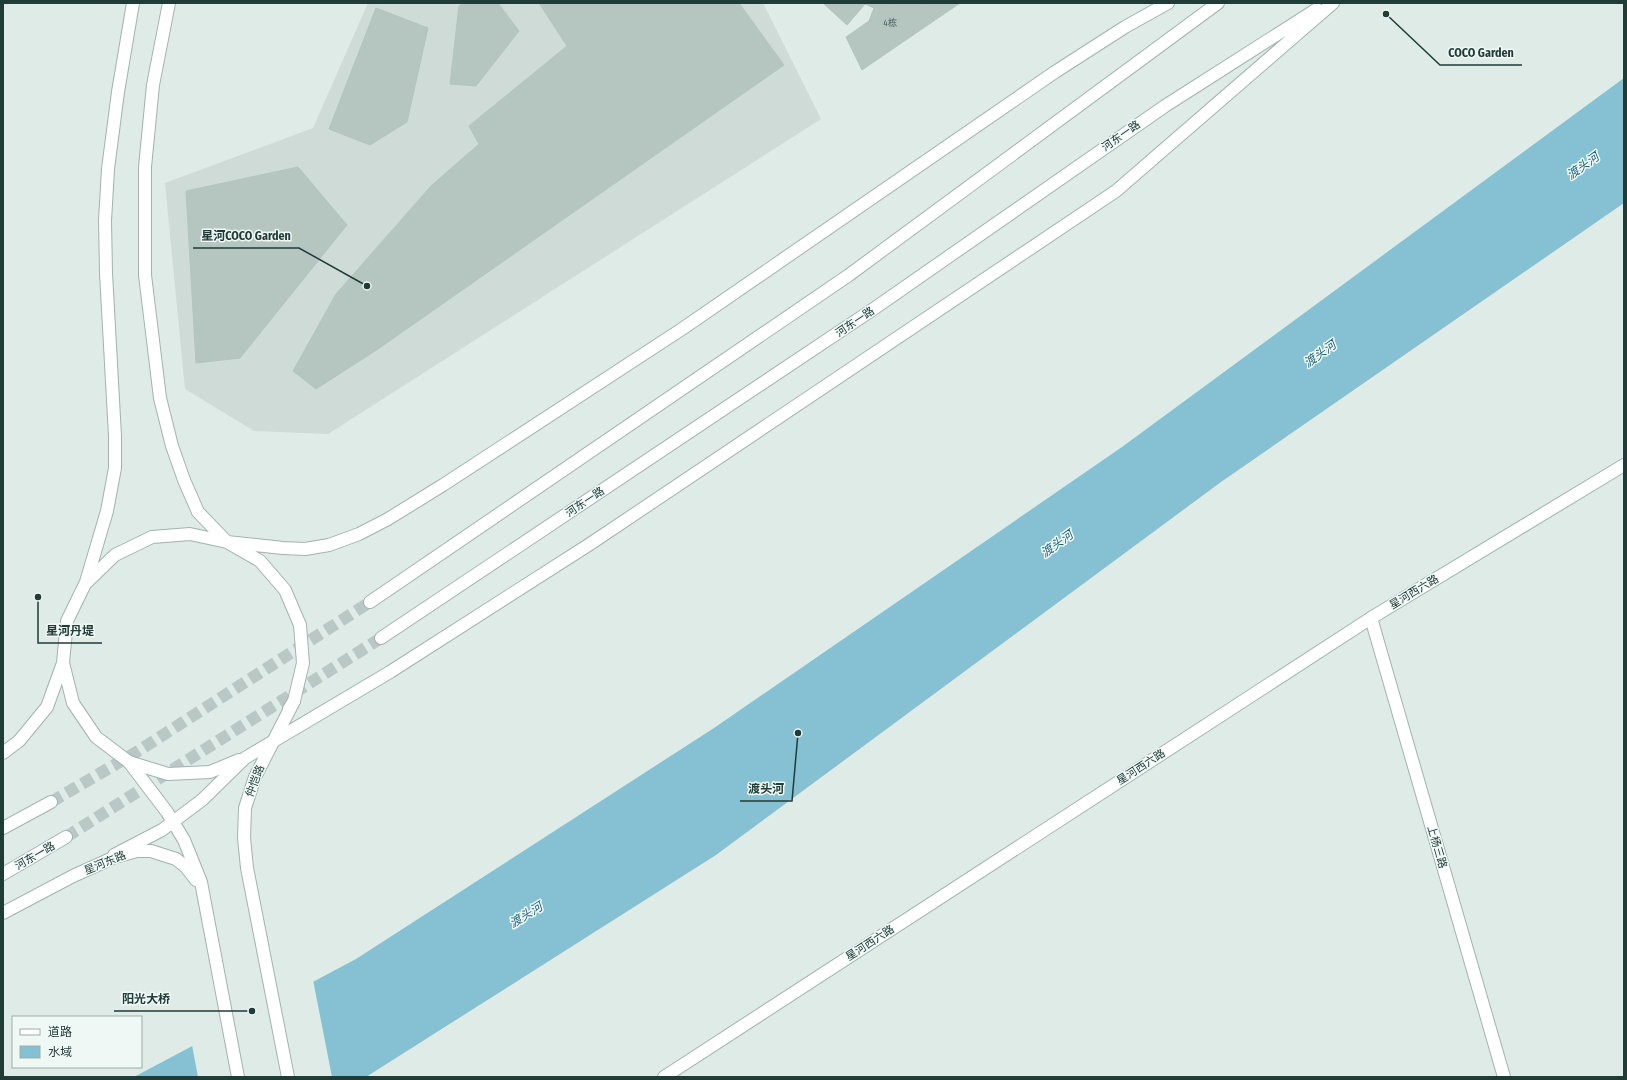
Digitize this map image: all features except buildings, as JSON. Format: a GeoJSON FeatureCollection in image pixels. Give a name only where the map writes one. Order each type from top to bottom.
{"type":"FeatureCollection","features":[{"type":"Feature","properties":{"kind":"street"},"geometry":{"type":"LineString","coordinates":[[3,753],[19,741],[47,707],[63,663],[67,621],[85,584],[107,511],[115,468],[115,436],[105,221],[108,169],[118,92],[133,3]]}},
{"type":"Feature","properties":{"kind":"street"},"geometry":{"type":"LineString","coordinates":[[73,876],[162,830],[202,800],[273,732],[294,701],[303,663],[300,625],[285,590],[260,562],[227,542],[198,512],[184,480],[172,446],[160,398],[145,275],[145,167],[153,85],[169,3]]}},
{"type":"Feature","properties":{"kind":"street"},"geometry":{"type":"LineString","coordinates":[[85,584],[115,554],[152,537],[190,534],[227,542],[305,549],[329,545],[359,534],[450,480],[682,329],[1054,72],[1125,27],[1168,3]]}},
{"type":"Feature","properties":{"kind":"street"},"geometry":{"type":"LineString","coordinates":[[370,602],[849,275],[1218,3]]}},
{"type":"Feature","properties":{"kind":"street","name":"河东一路"},"geometry":{"type":"LineString","coordinates":[[382,638],[872,310],[1165,106],[1326,3]]}},
{"type":"Feature","properties":{"kind":"street"},"geometry":{"type":"LineString","coordinates":[[129,762],[168,774],[210,772],[245,758],[390,672],[590,544],[1116,191],[1333,3]]}},
{"type":"Feature","properties":{"kind":"street","name":"星河西六路"},"geometry":{"type":"LineString","coordinates":[[664,1077],[1370,618],[1624,465]]}},
{"type":"Feature","properties":{"kind":"street","name":"上杨三路"},"geometry":{"type":"LineString","coordinates":[[1370,618],[1504,1077]]}},
{"type":"Feature","properties":{"kind":"street"},"geometry":{"type":"LineString","coordinates":[[63,663],[73,703],[96,738],[129,762],[173,821],[184,840],[201,882],[238,1077]]}},
{"type":"Feature","properties":{"kind":"street","name":"仲恺路"},"geometry":{"type":"LineString","coordinates":[[288,1077],[247,868],[244,838],[245,808],[255,777],[294,701]]}},
{"type":"Feature","properties":{"kind":"street"},"geometry":{"type":"LineString","coordinates":[[3,828],[51,802]]}},
{"type":"Feature","properties":{"kind":"street","name":"河东一路"},"geometry":{"type":"LineString","coordinates":[[3,874],[66,837]]}},
{"type":"Feature","properties":{"kind":"street","name":"星河东路"},"geometry":{"type":"LineString","coordinates":[[3,913],[73,876],[115,857],[137,851],[151,851],[176,859],[186,867],[202,888]]}},
{"type":"Feature","properties":{"kind":"shaded area"},"geometry":{"type":"Polygon","coordinates":[[[368,3],[763,3],[821,119],[328,434],[254,431],[185,389],[165,183],[313,128],[368,3]]]}},
{"type":"Feature","properties":{"kind":"water"},"geometry":{"type":"Polygon","coordinates":[[[1624,78],[1624,203],[1221,482],[716,855],[366,1077],[134,1077],[356,959],[714,728],[1122,447],[1624,78]]]}},
{"type":"Feature","properties":{"kind":"pier"},"geometry":{"type":"Polygon","coordinates":[[[313,980],[332,1077],[198,1077],[192,1045],[313,980]]]}},
{"type":"Feature","properties":{"kind":"tunnel"},"geometry":{"type":"LineString","coordinates":[[51,802],[135,753],[370,602]]}},
{"type":"Feature","properties":{"kind":"tunnel"},"geometry":{"type":"LineString","coordinates":[[66,837],[381,638]]}},
{"type":"Feature","properties":{"kind":"place","name":"COCO Garden"},"geometry":{"type":"Point","coordinates":[1386,14]}},
{"type":"Feature","properties":{"kind":"place","name":"星河COCO Garden"},"geometry":{"type":"Point","coordinates":[367,286]}},
{"type":"Feature","properties":{"kind":"place","name":"星河丹堤"},"geometry":{"type":"Point","coordinates":[38,597]}},
{"type":"Feature","properties":{"kind":"place","name":"渡头河"},"geometry":{"type":"Point","coordinates":[798,733]}},
{"type":"Feature","properties":{"kind":"place","name":"阳光大桥"},"geometry":{"type":"Point","coordinates":[252,1011]}}]}
